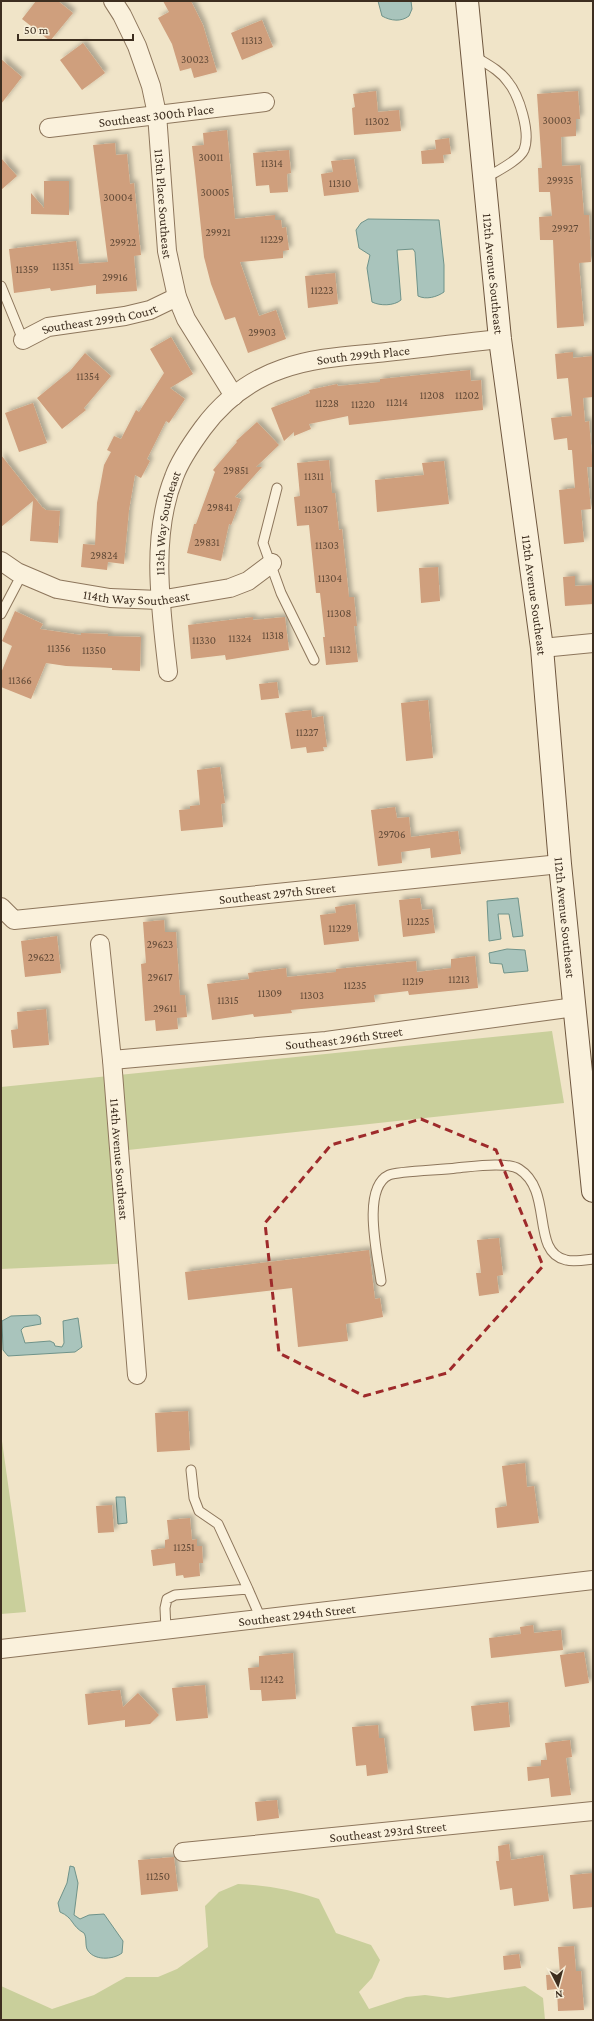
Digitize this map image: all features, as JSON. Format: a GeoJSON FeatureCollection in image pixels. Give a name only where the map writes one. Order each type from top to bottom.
{"type":"FeatureCollection","features":[{"type":"Feature","properties":{"kind":"street","name":"112th Avenue Southeast"},"geometry":{"type":"LineString","coordinates":[[467,1],[500,339],[542,648],[560,864],[575,1007],[588,1087],[593,1191]]}},
{"type":"Feature","properties":{"kind":"street","name":"113th Place Southeast"},"geometry":{"type":"LineString","coordinates":[[115,2],[137,46],[157,114],[167,251],[177,298],[186,319],[234,396]]}},
{"type":"Feature","properties":{"kind":"street","name":"Southeast 300th Place"},"geometry":{"type":"LineString","coordinates":[[49,128],[265,102]]}},
{"type":"Feature","properties":{"kind":"street","name":"Southeast 299th Court"},"geometry":{"type":"LineString","coordinates":[[23,340],[48,327],[126,316],[150,310],[177,298]]}},
{"type":"Feature","properties":{"kind":"street","name":"South 299th Place"},"geometry":{"type":"LineString","coordinates":[[234,396],[264,376],[281,369],[306,362],[334,357],[500,339]]}},
{"type":"Feature","properties":{"kind":"street","name":"113th Way Southeast"},"geometry":{"type":"LineString","coordinates":[[168,672],[159,600],[159,566],[161,537],[173,478],[184,456],[212,416],[234,396]]}},
{"type":"Feature","properties":{"kind":"street","name":"114th Way Southeast"},"geometry":{"type":"LineString","coordinates":[[1,561],[22,574],[56,589],[110,598],[159,600],[230,588],[248,581],[272,563]]}},
{"type":"Feature","properties":{"kind":"street"},"geometry":{"type":"LineString","coordinates":[[542,648],[593,643]]}},
{"type":"Feature","properties":{"kind":"street","name":"Southeast 297th Street"},"geometry":{"type":"LineString","coordinates":[[1,907],[14,920],[560,864]]}},
{"type":"Feature","properties":{"kind":"street","name":"114th Avenue Southeast"},"geometry":{"type":"LineString","coordinates":[[100,944],[112,1060],[137,1375]]}},
{"type":"Feature","properties":{"kind":"street","name":"Southeast 296th Street"},"geometry":{"type":"LineString","coordinates":[[112,1060],[326,1041],[575,1007]]}},
{"type":"Feature","properties":{"kind":"street","name":"Southeast 294th Street"},"geometry":{"type":"LineString","coordinates":[[1,1649],[593,1580]]}},
{"type":"Feature","properties":{"kind":"street","name":"Southeast 293rd Street"},"geometry":{"type":"LineString","coordinates":[[183,1852],[593,1811]]}},
{"type":"Feature","properties":{"kind":"lane"},"geometry":{"type":"LineString","coordinates":[[472,55],[496,70],[508,82],[521,109],[525,123],[526,139],[524,150],[519,157],[484,179]]}},
{"type":"Feature","properties":{"kind":"lane"},"geometry":{"type":"LineString","coordinates":[[1,286],[23,340]]}},
{"type":"Feature","properties":{"kind":"lane"},"geometry":{"type":"LineString","coordinates":[[277,488],[263,543],[272,563],[282,593],[314,660]]}},
{"type":"Feature","properties":{"kind":"lane"},"geometry":{"type":"LineString","coordinates":[[1,614],[22,574]]}},
{"type":"Feature","properties":{"kind":"lane"},"geometry":{"type":"LineString","coordinates":[[381,1281],[373,1220],[374,1200],[379,1184],[389,1175],[498,1165],[518,1168],[532,1183],[539,1197],[546,1242],[552,1254],[566,1261],[593,1259]]}},
{"type":"Feature","properties":{"kind":"lane"},"geometry":{"type":"LineString","coordinates":[[191,1470],[194,1498],[200,1511],[218,1524],[261,1619]]}},
{"type":"Feature","properties":{"kind":"lane"},"geometry":{"type":"LineString","coordinates":[[166,1630],[164,1608],[167,1599],[175,1595],[248,1589]]}},
{"type":"Feature","properties":{"kind":"highlighted area"},"geometry":{"type":"Polygon","coordinates":[[[421,1119],[496,1150],[543,1266],[447,1373],[364,1396],[279,1353],[265,1223],[331,1145],[421,1119]]]}},
{"type":"Feature","properties":{"kind":"green space"},"geometry":{"type":"Polygon","coordinates":[[[552,1031],[564,1103],[128,1150],[136,1263],[1,1269],[1,1087],[552,1031]]]}},
{"type":"Feature","properties":{"kind":"green space"},"geometry":{"type":"Polygon","coordinates":[[[1,1434],[26,1612],[1,1614],[1,1434]]]}},
{"type":"Feature","properties":{"kind":"green space"},"geometry":{"type":"Polygon","coordinates":[[[238,1884],[279,1888],[319,1899],[336,1933],[371,1945],[380,1960],[372,1978],[359,1992],[369,2009],[406,1997],[425,1995],[448,1998],[525,1986],[543,1998],[545,2020],[1,2020],[1,1986],[52,2009],[94,1995],[126,1977],[158,1977],[177,1969],[208,1947],[205,1906],[219,1892],[238,1884]]]}},
{"type":"Feature","properties":{"kind":"water"},"geometry":{"type":"Polygon","coordinates":[[[378,1],[411,1],[412,9],[409,16],[406,18],[392,20],[382,16],[378,1]]]}},
{"type":"Feature","properties":{"kind":"water"},"geometry":{"type":"Polygon","coordinates":[[[368,219],[439,220],[444,265],[444,292],[431,297],[424,298],[418,296],[415,252],[413,249],[397,250],[401,300],[387,305],[372,302],[367,268],[370,255],[359,248],[356,230],[361,223],[368,219]]]}},
{"type":"Feature","properties":{"kind":"water"},"geometry":{"type":"Polygon","coordinates":[[[518,898],[523,936],[513,937],[509,914],[498,914],[501,939],[489,941],[487,901],[518,898]]]}},
{"type":"Feature","properties":{"kind":"water"},"geometry":{"type":"Polygon","coordinates":[[[507,949],[525,950],[528,971],[504,973],[502,964],[490,963],[489,953],[507,949]]]}},
{"type":"Feature","properties":{"kind":"water"},"geometry":{"type":"Polygon","coordinates":[[[37,1315],[40,1317],[41,1324],[24,1327],[21,1330],[25,1343],[50,1341],[54,1343],[55,1346],[62,1347],[64,1343],[63,1321],[78,1318],[82,1347],[75,1352],[8,1356],[3,1350],[2,1321],[11,1316],[37,1315]]]}},
{"type":"Feature","properties":{"kind":"water"},"geometry":{"type":"Polygon","coordinates":[[[116,1497],[125,1497],[127,1523],[118,1524],[116,1497]]]}},
{"type":"Feature","properties":{"kind":"water"},"geometry":{"type":"Polygon","coordinates":[[[70,1866],[74,1867],[78,1883],[74,1915],[80,1919],[89,1915],[104,1914],[123,1941],[122,1953],[109,1958],[94,1956],[86,1947],[84,1933],[77,1928],[65,1914],[60,1912],[58,1903],[67,1883],[70,1866]]]}},
{"type":"Feature","properties":{"kind":"building"},"geometry":{"type":"Polygon","coordinates":[[[36,1],[58,1],[73,13],[50,41],[22,19],[36,1]]]}},
{"type":"Feature","properties":{"kind":"building"},"geometry":{"type":"Polygon","coordinates":[[[163,1],[191,1],[203,25],[217,72],[194,78],[191,68],[180,71],[172,44],[158,18],[169,12],[163,1]]]}},
{"type":"Feature","properties":{"kind":"building"},"geometry":{"type":"Polygon","coordinates":[[[262,20],[273,47],[242,60],[231,33],[262,20]]]}},
{"type":"Feature","properties":{"kind":"building"},"geometry":{"type":"Polygon","coordinates":[[[83,43],[105,73],[82,90],[60,60],[83,43]]]}},
{"type":"Feature","properties":{"kind":"building"},"geometry":{"type":"Polygon","coordinates":[[[1,59],[22,77],[1,104],[1,59]]]}},
{"type":"Feature","properties":{"kind":"building"},"geometry":{"type":"Polygon","coordinates":[[[376,91],[378,112],[399,110],[401,131],[354,135],[352,108],[355,107],[353,94],[376,91]]]}},
{"type":"Feature","properties":{"kind":"building"},"geometry":{"type":"Polygon","coordinates":[[[578,91],[580,119],[576,119],[576,136],[561,137],[562,166],[580,165],[584,215],[589,215],[591,262],[579,263],[584,326],[557,328],[553,240],[540,240],[539,217],[552,216],[550,192],[539,192],[538,168],[542,168],[537,94],[578,91]]]}},
{"type":"Feature","properties":{"kind":"building"},"geometry":{"type":"Polygon","coordinates":[[[227,130],[235,219],[275,215],[275,220],[281,220],[282,228],[286,227],[289,250],[283,251],[283,258],[240,262],[259,316],[276,310],[286,339],[248,353],[235,317],[225,320],[211,284],[204,257],[192,146],[204,145],[203,133],[227,130]]]}},
{"type":"Feature","properties":{"kind":"building"},"geometry":{"type":"Polygon","coordinates":[[[449,138],[451,154],[443,155],[444,163],[422,164],[421,151],[436,149],[435,140],[449,138]]]}},
{"type":"Feature","properties":{"kind":"building"},"geometry":{"type":"Polygon","coordinates":[[[115,143],[116,155],[127,154],[130,184],[134,183],[141,255],[134,256],[137,291],[96,294],[96,285],[51,291],[50,288],[14,293],[9,249],[76,241],[79,264],[108,262],[93,145],[115,143]]]}},
{"type":"Feature","properties":{"kind":"building"},"geometry":{"type":"Polygon","coordinates":[[[289,150],[291,173],[287,174],[288,192],[270,193],[269,185],[256,186],[253,153],[289,150]]]}},
{"type":"Feature","properties":{"kind":"building"},"geometry":{"type":"Polygon","coordinates":[[[1,158],[17,176],[1,190],[1,158]]]}},
{"type":"Feature","properties":{"kind":"building"},"geometry":{"type":"Polygon","coordinates":[[[354,159],[359,192],[324,196],[321,174],[333,172],[331,161],[354,159]]]}},
{"type":"Feature","properties":{"kind":"building"},"geometry":{"type":"Polygon","coordinates":[[[44,181],[69,181],[69,215],[31,214],[31,193],[44,208],[44,181]]]}},
{"type":"Feature","properties":{"kind":"building"},"geometry":{"type":"Polygon","coordinates":[[[335,273],[338,304],[308,308],[305,276],[335,273]]]}},
{"type":"Feature","properties":{"kind":"building"},"geometry":{"type":"Polygon","coordinates":[[[171,337],[193,374],[170,388],[185,399],[169,423],[166,421],[147,459],[150,461],[141,478],[135,475],[129,510],[124,564],[108,562],[107,570],[81,567],[83,544],[95,545],[97,503],[104,465],[111,452],[107,450],[114,436],[121,439],[136,410],[139,412],[164,373],[150,349],[171,337]]]}},
{"type":"Feature","properties":{"kind":"building"},"geometry":{"type":"Polygon","coordinates":[[[573,352],[573,358],[593,356],[593,397],[583,398],[585,422],[589,421],[593,467],[587,467],[591,509],[581,510],[584,542],[564,544],[559,490],[575,488],[572,450],[568,450],[567,438],[554,440],[551,418],[572,416],[568,378],[557,379],[555,354],[573,352]]]}},
{"type":"Feature","properties":{"kind":"building"},"geometry":{"type":"Polygon","coordinates":[[[85,353],[111,376],[84,408],[86,410],[62,429],[37,398],[70,371],[85,353]]]}},
{"type":"Feature","properties":{"kind":"building"},"geometry":{"type":"Polygon","coordinates":[[[470,370],[471,381],[481,380],[483,410],[349,425],[348,416],[309,424],[311,429],[294,436],[294,432],[284,441],[271,408],[310,393],[309,390],[337,384],[338,386],[380,382],[380,379],[470,370]]]}},
{"type":"Feature","properties":{"kind":"building"},"geometry":{"type":"Polygon","coordinates":[[[33,403],[47,443],[19,452],[5,413],[33,403]]]}},
{"type":"Feature","properties":{"kind":"building"},"geometry":{"type":"Polygon","coordinates":[[[257,422],[279,445],[256,467],[262,467],[235,497],[241,499],[231,525],[229,524],[221,561],[187,553],[194,524],[196,524],[215,472],[213,470],[237,442],[236,441],[257,422]]]}},
{"type":"Feature","properties":{"kind":"building"},"geometry":{"type":"Polygon","coordinates":[[[1,455],[42,507],[46,510],[60,511],[58,543],[30,541],[33,501],[1,527],[1,455]]]}},
{"type":"Feature","properties":{"kind":"building"},"geometry":{"type":"Polygon","coordinates":[[[329,460],[332,493],[335,493],[339,530],[342,529],[349,597],[354,597],[357,626],[354,626],[358,662],[326,665],[323,637],[325,637],[320,593],[316,593],[309,525],[297,526],[294,497],[300,496],[297,463],[329,460]]]}},
{"type":"Feature","properties":{"kind":"building"},"geometry":{"type":"Polygon","coordinates":[[[444,461],[449,504],[377,512],[375,480],[424,475],[422,463],[444,461]]]}},
{"type":"Feature","properties":{"kind":"building"},"geometry":{"type":"Polygon","coordinates":[[[438,567],[440,601],[421,603],[419,568],[438,567]]]}},
{"type":"Feature","properties":{"kind":"building"},"geometry":{"type":"Polygon","coordinates":[[[575,576],[575,586],[593,585],[593,604],[565,606],[563,577],[575,576]]]}},
{"type":"Feature","properties":{"kind":"building"},"geometry":{"type":"Polygon","coordinates":[[[15,611],[43,624],[40,629],[81,635],[81,633],[141,637],[140,671],[112,670],[112,668],[66,666],[46,663],[31,699],[1,687],[1,673],[12,646],[2,641],[15,611]]]}},
{"type":"Feature","properties":{"kind":"building"},"geometry":{"type":"Polygon","coordinates":[[[253,617],[253,620],[285,617],[289,650],[226,660],[225,655],[191,659],[188,625],[253,617]]]}},
{"type":"Feature","properties":{"kind":"building"},"geometry":{"type":"Polygon","coordinates":[[[277,682],[279,698],[261,700],[259,684],[277,682]]]}},
{"type":"Feature","properties":{"kind":"building"},"geometry":{"type":"Polygon","coordinates":[[[428,700],[433,758],[406,761],[401,703],[428,700]]]}},
{"type":"Feature","properties":{"kind":"building"},"geometry":{"type":"Polygon","coordinates":[[[311,710],[312,718],[323,716],[327,747],[323,747],[324,751],[307,753],[306,747],[291,749],[285,713],[311,710]]]}},
{"type":"Feature","properties":{"kind":"building"},"geometry":{"type":"Polygon","coordinates":[[[220,767],[225,803],[221,804],[223,827],[181,831],[179,810],[190,809],[190,806],[200,805],[197,770],[220,767]]]}},
{"type":"Feature","properties":{"kind":"building"},"geometry":{"type":"Polygon","coordinates":[[[395,807],[397,818],[409,817],[411,837],[458,831],[461,854],[431,858],[430,848],[401,852],[402,863],[378,866],[371,810],[395,807]]]}},
{"type":"Feature","properties":{"kind":"building"},"geometry":{"type":"Polygon","coordinates":[[[420,898],[422,910],[432,909],[435,933],[403,937],[399,900],[420,898]]]}},
{"type":"Feature","properties":{"kind":"building"},"geometry":{"type":"Polygon","coordinates":[[[355,904],[359,941],[324,945],[320,915],[336,913],[335,907],[355,904]]]}},
{"type":"Feature","properties":{"kind":"building"},"geometry":{"type":"Polygon","coordinates":[[[164,920],[165,932],[176,932],[180,995],[185,995],[187,1017],[177,1018],[178,1029],[156,1031],[155,1020],[145,1021],[141,964],[146,963],[143,922],[164,920]]]}},
{"type":"Feature","properties":{"kind":"building"},"geometry":{"type":"Polygon","coordinates":[[[57,936],[61,973],[25,977],[21,941],[57,936]]]}},
{"type":"Feature","properties":{"kind":"building"},"geometry":{"type":"Polygon","coordinates":[[[475,956],[478,988],[409,995],[408,991],[374,995],[375,1002],[291,1010],[292,1013],[254,1017],[253,1014],[212,1020],[207,984],[249,979],[248,973],[286,968],[287,977],[336,972],[336,969],[416,961],[417,972],[451,968],[451,959],[475,956]]]}},
{"type":"Feature","properties":{"kind":"building"},"geometry":{"type":"Polygon","coordinates":[[[46,1009],[49,1045],[13,1048],[11,1030],[18,1029],[17,1012],[46,1009]]]}},
{"type":"Feature","properties":{"kind":"building"},"geometry":{"type":"Polygon","coordinates":[[[499,1238],[503,1275],[497,1276],[499,1293],[479,1296],[476,1273],[481,1273],[477,1240],[499,1238]]]}},
{"type":"Feature","properties":{"kind":"building"},"geometry":{"type":"Polygon","coordinates":[[[369,1250],[375,1299],[380,1298],[383,1317],[346,1324],[348,1341],[298,1347],[292,1288],[188,1300],[185,1272],[369,1250]]]}},
{"type":"Feature","properties":{"kind":"building"},"geometry":{"type":"Polygon","coordinates":[[[188,1411],[190,1450],[157,1452],[155,1413],[188,1411]]]}},
{"type":"Feature","properties":{"kind":"building"},"geometry":{"type":"Polygon","coordinates":[[[525,1463],[527,1487],[534,1486],[539,1523],[497,1528],[495,1508],[507,1506],[502,1466],[525,1463]]]}},
{"type":"Feature","properties":{"kind":"building"},"geometry":{"type":"Polygon","coordinates":[[[112,1505],[114,1532],[98,1533],[96,1506],[112,1505]]]}},
{"type":"Feature","properties":{"kind":"building"},"geometry":{"type":"Polygon","coordinates":[[[190,1518],[192,1540],[197,1539],[197,1546],[202,1546],[203,1563],[199,1563],[200,1576],[184,1578],[183,1575],[176,1576],[175,1563],[153,1566],[151,1550],[165,1548],[165,1540],[169,1539],[167,1520],[190,1518]]]}},
{"type":"Feature","properties":{"kind":"building"},"geometry":{"type":"Polygon","coordinates":[[[533,1625],[534,1633],[561,1630],[563,1650],[491,1658],[489,1638],[521,1634],[520,1627],[533,1625]]]}},
{"type":"Feature","properties":{"kind":"building"},"geometry":{"type":"Polygon","coordinates":[[[584,1652],[589,1683],[565,1687],[560,1655],[584,1652]]]}},
{"type":"Feature","properties":{"kind":"building"},"geometry":{"type":"Polygon","coordinates":[[[293,1653],[296,1699],[262,1701],[261,1690],[250,1690],[248,1668],[259,1667],[259,1656],[293,1653]]]}},
{"type":"Feature","properties":{"kind":"building"},"geometry":{"type":"Polygon","coordinates":[[[205,1685],[208,1718],[176,1721],[172,1688],[205,1685]]]}},
{"type":"Feature","properties":{"kind":"building"},"geometry":{"type":"Polygon","coordinates":[[[120,1690],[123,1707],[138,1693],[159,1715],[150,1724],[125,1727],[125,1720],[88,1725],[85,1694],[120,1690]]]}},
{"type":"Feature","properties":{"kind":"building"},"geometry":{"type":"Polygon","coordinates":[[[508,1702],[510,1727],[474,1731],[471,1706],[508,1702]]]}},
{"type":"Feature","properties":{"kind":"building"},"geometry":{"type":"Polygon","coordinates":[[[378,1725],[379,1738],[384,1738],[388,1773],[367,1776],[366,1765],[356,1766],[352,1727],[378,1725]]]}},
{"type":"Feature","properties":{"kind":"building"},"geometry":{"type":"Polygon","coordinates":[[[570,1740],[572,1757],[566,1758],[571,1795],[551,1797],[549,1778],[528,1781],[527,1767],[541,1766],[541,1760],[547,1760],[545,1743],[570,1740]]]}},
{"type":"Feature","properties":{"kind":"building"},"geometry":{"type":"Polygon","coordinates":[[[277,1800],[279,1818],[257,1821],[255,1802],[277,1800]]]}},
{"type":"Feature","properties":{"kind":"building"},"geometry":{"type":"Polygon","coordinates":[[[509,1844],[511,1860],[543,1855],[549,1901],[514,1906],[512,1888],[500,1890],[496,1861],[499,1861],[498,1846],[509,1844]]]}},
{"type":"Feature","properties":{"kind":"building"},"geometry":{"type":"Polygon","coordinates":[[[174,1857],[178,1891],[141,1895],[138,1860],[174,1857]]]}},
{"type":"Feature","properties":{"kind":"building"},"geometry":{"type":"Polygon","coordinates":[[[593,1873],[593,1907],[573,1909],[570,1875],[593,1873]]]}},
{"type":"Feature","properties":{"kind":"building"},"geometry":{"type":"Polygon","coordinates":[[[574,1946],[576,1971],[581,1971],[584,2010],[558,2011],[557,1989],[547,1990],[546,1975],[560,1974],[558,1947],[574,1946]]]}},
{"type":"Feature","properties":{"kind":"building"},"geometry":{"type":"Polygon","coordinates":[[[519,1954],[521,1968],[504,1970],[503,1956],[519,1954]]]}}]}
